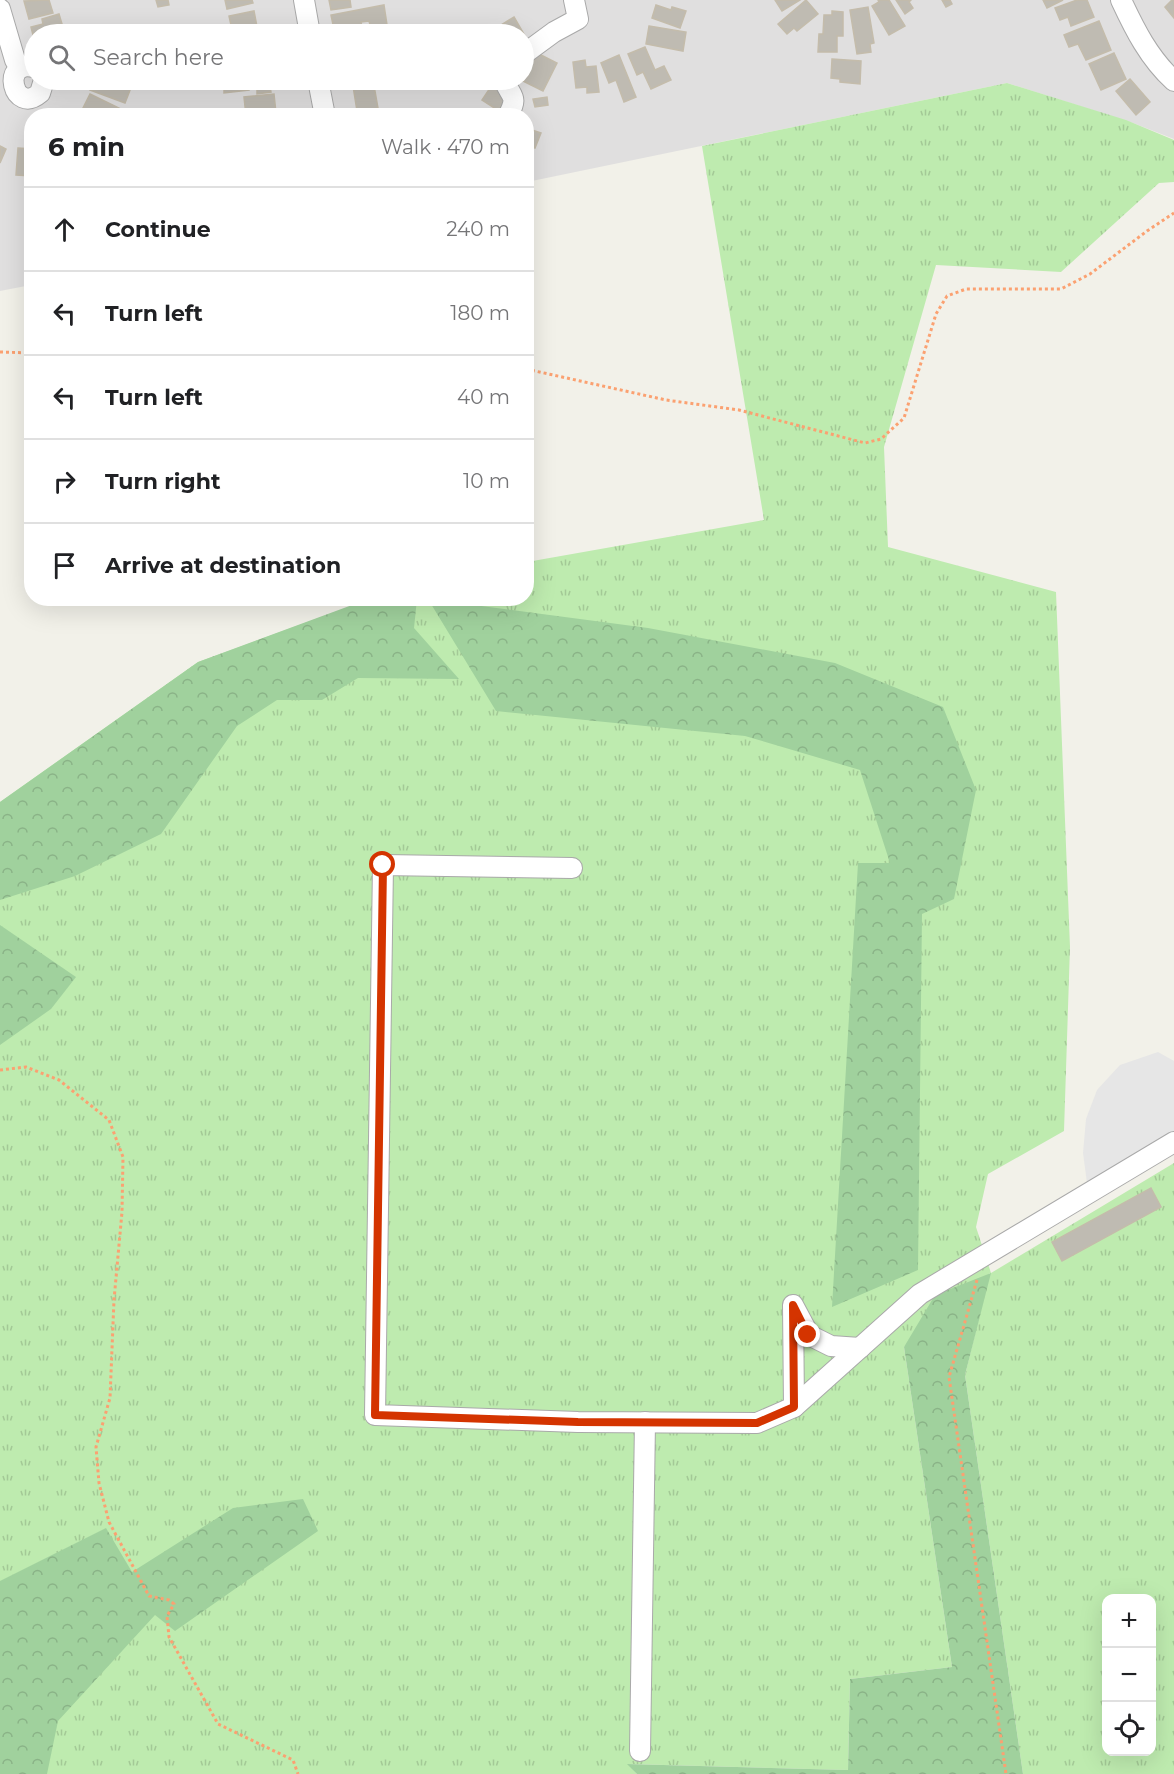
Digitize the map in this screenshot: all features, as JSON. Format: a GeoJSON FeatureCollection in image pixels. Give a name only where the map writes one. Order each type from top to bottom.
{"type":"FeatureCollection","features":[{"type":"Feature","properties":{"kind":"street"},"geometry":{"type":"LineString","coordinates":[[304,0],[308,24]]}},
{"type":"Feature","properties":{"kind":"street"},"geometry":{"type":"LineString","coordinates":[[1121,0],[1138,37],[1162,70],[1174,81]]}},
{"type":"Feature","properties":{"kind":"street"},"geometry":{"type":"LineString","coordinates":[[0,9],[15,60],[24,66]]}},
{"type":"Feature","properties":{"kind":"street"},"geometry":{"type":"LineString","coordinates":[[534,47],[554,32],[576,9]]}},
{"type":"Feature","properties":{"kind":"street"},"geometry":{"type":"LineString","coordinates":[[24,69],[16,71],[12,80],[14,90],[27,98],[36,96],[41,90]]}},
{"type":"Feature","properties":{"kind":"street"},"geometry":{"type":"LineString","coordinates":[[320,90],[323,108]]}},
{"type":"Feature","properties":{"kind":"street"},"geometry":{"type":"LineString","coordinates":[[510,90],[515,98],[513,108]]}},
{"type":"Feature","properties":{"kind":"street"},"geometry":{"type":"LineString","coordinates":[[572,868],[383,865],[375,1415],[578,1422],[757,1423],[794,1407],[920,1294],[1174,1142]]}},
{"type":"Feature","properties":{"kind":"street"},"geometry":{"type":"LineString","coordinates":[[794,1407],[793,1305],[808,1335],[831,1346],[860,1348]]}},
{"type":"Feature","properties":{"kind":"street"},"geometry":{"type":"LineString","coordinates":[[640,1751],[645,1422]]}},
{"type":"Feature","properties":{"kind":"path"},"geometry":{"type":"LineString","coordinates":[[534,371],[666,400],[740,410],[865,444],[881,439],[904,418],[936,314],[947,296],[966,289],[1061,289],[1090,274],[1174,213]]}},
{"type":"Feature","properties":{"kind":"path"},"geometry":{"type":"LineString","coordinates":[[0,352],[24,353]]}},
{"type":"Feature","properties":{"kind":"path"},"geometry":{"type":"LineString","coordinates":[[0,1070],[26,1067],[59,1080],[109,1120],[123,1157],[122,1212],[114,1300],[110,1398],[96,1447],[99,1483],[109,1522],[149,1596],[169,1600],[174,1604],[167,1616],[169,1637],[218,1724],[292,1760],[298,1774]]}},
{"type":"Feature","properties":{"kind":"path"},"geometry":{"type":"LineString","coordinates":[[969,1264],[977,1278],[949,1377],[1006,1774]]}},
{"type":"Feature","properties":{"kind":"shaded area"},"geometry":{"type":"Polygon","coordinates":[[[0,0],[1174,0],[1174,139],[1133,123],[1007,83],[534,181],[534,108],[24,108],[24,286],[0,291],[0,0]]]}},
{"type":"Feature","properties":{"kind":"shaded area"},"geometry":{"type":"Polygon","coordinates":[[[1158,1052],[1174,1061],[1174,1133],[1087,1183],[1083,1153],[1086,1119],[1097,1090],[1120,1065],[1158,1052]]]}},
{"type":"Feature","properties":{"kind":"green space"},"geometry":{"type":"Polygon","coordinates":[[[1007,83],[1126,120],[1174,140],[1174,182],[1159,183],[1061,272],[936,265],[884,447],[888,547],[1056,592],[1070,947],[1064,1131],[988,1174],[976,1227],[991,1273],[1174,1163],[1174,1774],[1023,1774],[965,1375],[990,1273],[904,1347],[952,1667],[850,1679],[848,1770],[628,1764],[637,1774],[0,1774],[0,802],[198,662],[352,606],[534,606],[534,561],[764,520],[702,146],[1007,83]]]}},
{"type":"Feature","properties":{"kind":"green space"},"geometry":{"type":"Polygon","coordinates":[[[349,606],[416,606],[414,628],[459,679],[358,678],[322,700],[277,700],[237,726],[161,834],[75,876],[0,900],[0,802],[198,662],[349,606]]]}},
{"type":"Feature","properties":{"kind":"green space"},"geometry":{"type":"Polygon","coordinates":[[[432,606],[481,606],[648,628],[835,663],[943,707],[976,790],[954,899],[922,914],[918,1270],[832,1307],[858,863],[890,863],[860,770],[745,736],[496,711],[432,606]]]}},
{"type":"Feature","properties":{"kind":"green space"},"geometry":{"type":"Polygon","coordinates":[[[0,925],[76,977],[51,1009],[0,1045],[0,925]]]}},
{"type":"Feature","properties":{"kind":"green space"},"geometry":{"type":"Polygon","coordinates":[[[991,1273],[965,1375],[1023,1774],[637,1774],[627,1764],[848,1770],[850,1679],[952,1667],[904,1347],[935,1295],[991,1273]]]}},
{"type":"Feature","properties":{"kind":"green space"},"geometry":{"type":"Polygon","coordinates":[[[303,1499],[318,1531],[175,1631],[155,1615],[58,1721],[47,1774],[0,1774],[0,1581],[106,1528],[132,1572],[233,1508],[303,1499]]]}},
{"type":"Feature","properties":{"kind":"building"},"geometry":{"type":"Polygon","coordinates":[[[49,0],[53,13],[29,19],[24,1],[49,0]]]}},
{"type":"Feature","properties":{"kind":"building"},"geometry":{"type":"Polygon","coordinates":[[[156,0],[168,0],[169,5],[158,7],[156,0]]]}},
{"type":"Feature","properties":{"kind":"building"},"geometry":{"type":"Polygon","coordinates":[[[225,0],[252,0],[253,3],[227,9],[225,0]]]}},
{"type":"Feature","properties":{"kind":"building"},"geometry":{"type":"Polygon","coordinates":[[[329,0],[350,0],[351,7],[331,10],[329,0]]]}},
{"type":"Feature","properties":{"kind":"building"},"geometry":{"type":"Polygon","coordinates":[[[775,0],[800,0],[782,11],[775,0]]]}},
{"type":"Feature","properties":{"kind":"building"},"geometry":{"type":"Polygon","coordinates":[[[806,0],[818,14],[797,31],[794,28],[787,34],[778,24],[806,0]]]}},
{"type":"Feature","properties":{"kind":"building"},"geometry":{"type":"Polygon","coordinates":[[[878,0],[889,0],[905,26],[889,35],[872,6],[879,2],[878,0]]]}},
{"type":"Feature","properties":{"kind":"building"},"geometry":{"type":"Polygon","coordinates":[[[896,0],[911,0],[909,2],[913,8],[905,14],[896,0]]]}},
{"type":"Feature","properties":{"kind":"building"},"geometry":{"type":"Polygon","coordinates":[[[942,0],[950,0],[952,4],[946,7],[942,0]]]}},
{"type":"Feature","properties":{"kind":"building"},"geometry":{"type":"Polygon","coordinates":[[[1043,0],[1063,0],[1047,8],[1043,0]]]}},
{"type":"Feature","properties":{"kind":"building"},"geometry":{"type":"Polygon","coordinates":[[[1077,0],[1087,0],[1094,17],[1071,26],[1068,17],[1060,20],[1055,8],[1077,0]]]}},
{"type":"Feature","properties":{"kind":"building"},"geometry":{"type":"Polygon","coordinates":[[[1174,0],[1174,18],[1165,7],[1174,0]]]}},
{"type":"Feature","properties":{"kind":"building"},"geometry":{"type":"Polygon","coordinates":[[[384,5],[387,24],[370,24],[369,21],[361,22],[361,24],[333,24],[331,15],[384,5]]]}},
{"type":"Feature","properties":{"kind":"building"},"geometry":{"type":"Polygon","coordinates":[[[656,5],[671,10],[672,7],[686,11],[680,28],[652,18],[656,5]]]}},
{"type":"Feature","properties":{"kind":"building"},"geometry":{"type":"Polygon","coordinates":[[[868,7],[874,43],[870,44],[871,52],[857,54],[850,10],[868,7]]]}},
{"type":"Feature","properties":{"kind":"building"},"geometry":{"type":"Polygon","coordinates":[[[254,11],[256,24],[231,24],[229,16],[254,11]]]}},
{"type":"Feature","properties":{"kind":"building"},"geometry":{"type":"Polygon","coordinates":[[[832,11],[843,12],[843,36],[837,36],[837,52],[818,52],[819,34],[823,34],[824,15],[832,15],[832,11]]]}},
{"type":"Feature","properties":{"kind":"building"},"geometry":{"type":"Polygon","coordinates":[[[59,14],[62,24],[43,24],[42,19],[59,14]]]}},
{"type":"Feature","properties":{"kind":"building"},"geometry":{"type":"Polygon","coordinates":[[[514,17],[518,24],[503,24],[514,17]]]}},
{"type":"Feature","properties":{"kind":"building"},"geometry":{"type":"Polygon","coordinates":[[[1099,21],[1111,50],[1086,60],[1078,44],[1069,47],[1064,35],[1099,21]]]}},
{"type":"Feature","properties":{"kind":"building"},"geometry":{"type":"Polygon","coordinates":[[[649,26],[686,32],[683,51],[646,44],[649,26]]]}},
{"type":"Feature","properties":{"kind":"building"},"geometry":{"type":"Polygon","coordinates":[[[645,47],[655,70],[664,66],[671,80],[651,89],[643,72],[637,75],[628,54],[645,47]]]}},
{"type":"Feature","properties":{"kind":"building"},"geometry":{"type":"Polygon","coordinates":[[[535,52],[557,63],[543,91],[534,86],[535,52]]]}},
{"type":"Feature","properties":{"kind":"building"},"geometry":{"type":"Polygon","coordinates":[[[1114,53],[1126,79],[1101,90],[1089,64],[1114,53]]]}},
{"type":"Feature","properties":{"kind":"building"},"geometry":{"type":"Polygon","coordinates":[[[619,55],[636,97],[624,102],[616,80],[609,83],[601,63],[619,55]]]}},
{"type":"Feature","properties":{"kind":"building"},"geometry":{"type":"Polygon","coordinates":[[[832,59],[861,61],[860,84],[840,82],[840,79],[831,78],[832,59]]]}},
{"type":"Feature","properties":{"kind":"building"},"geometry":{"type":"Polygon","coordinates":[[[585,60],[586,67],[596,66],[599,92],[587,93],[587,87],[576,88],[573,62],[585,60]]]}},
{"type":"Feature","properties":{"kind":"building"},"geometry":{"type":"Polygon","coordinates":[[[1130,79],[1150,102],[1136,115],[1116,91],[1130,79]]]}},
{"type":"Feature","properties":{"kind":"building"},"geometry":{"type":"Polygon","coordinates":[[[90,90],[130,90],[125,103],[90,90]]]}},
{"type":"Feature","properties":{"kind":"building"},"geometry":{"type":"Polygon","coordinates":[[[224,90],[249,90],[224,93],[224,90]]]}},
{"type":"Feature","properties":{"kind":"building"},"geometry":{"type":"Polygon","coordinates":[[[257,90],[271,90],[271,92],[257,94],[257,90]]]}},
{"type":"Feature","properties":{"kind":"building"},"geometry":{"type":"Polygon","coordinates":[[[354,90],[375,90],[378,108],[357,108],[354,90]]]}},
{"type":"Feature","properties":{"kind":"building"},"geometry":{"type":"Polygon","coordinates":[[[489,90],[499,90],[509,97],[501,108],[494,108],[482,100],[489,90]]]}},
{"type":"Feature","properties":{"kind":"building"},"geometry":{"type":"Polygon","coordinates":[[[90,94],[119,108],[83,108],[90,94]]]}},
{"type":"Feature","properties":{"kind":"building"},"geometry":{"type":"Polygon","coordinates":[[[274,94],[275,108],[245,108],[244,97],[274,94]]]}},
{"type":"Feature","properties":{"kind":"building"},"geometry":{"type":"Polygon","coordinates":[[[547,97],[548,105],[535,107],[533,99],[547,97]]]}},
{"type":"Feature","properties":{"kind":"building"},"geometry":{"type":"Polygon","coordinates":[[[534,131],[541,133],[534,148],[534,131]]]}},
{"type":"Feature","properties":{"kind":"building"},"geometry":{"type":"Polygon","coordinates":[[[0,146],[6,149],[0,163],[0,146]]]}},
{"type":"Feature","properties":{"kind":"building"},"geometry":{"type":"Polygon","coordinates":[[[18,148],[24,148],[24,176],[16,175],[18,148]]]}},
{"type":"Feature","properties":{"kind":"building"},"geometry":{"type":"Polygon","coordinates":[[[1151,1188],[1161,1207],[1062,1261],[1052,1242],[1151,1188]]]}},
{"type":"Feature","properties":{"kind":"route"},"geometry":{"type":"LineString","coordinates":[[383,865],[375,1415],[578,1422],[757,1423],[794,1407],[793,1305],[808,1335]]}}]}
